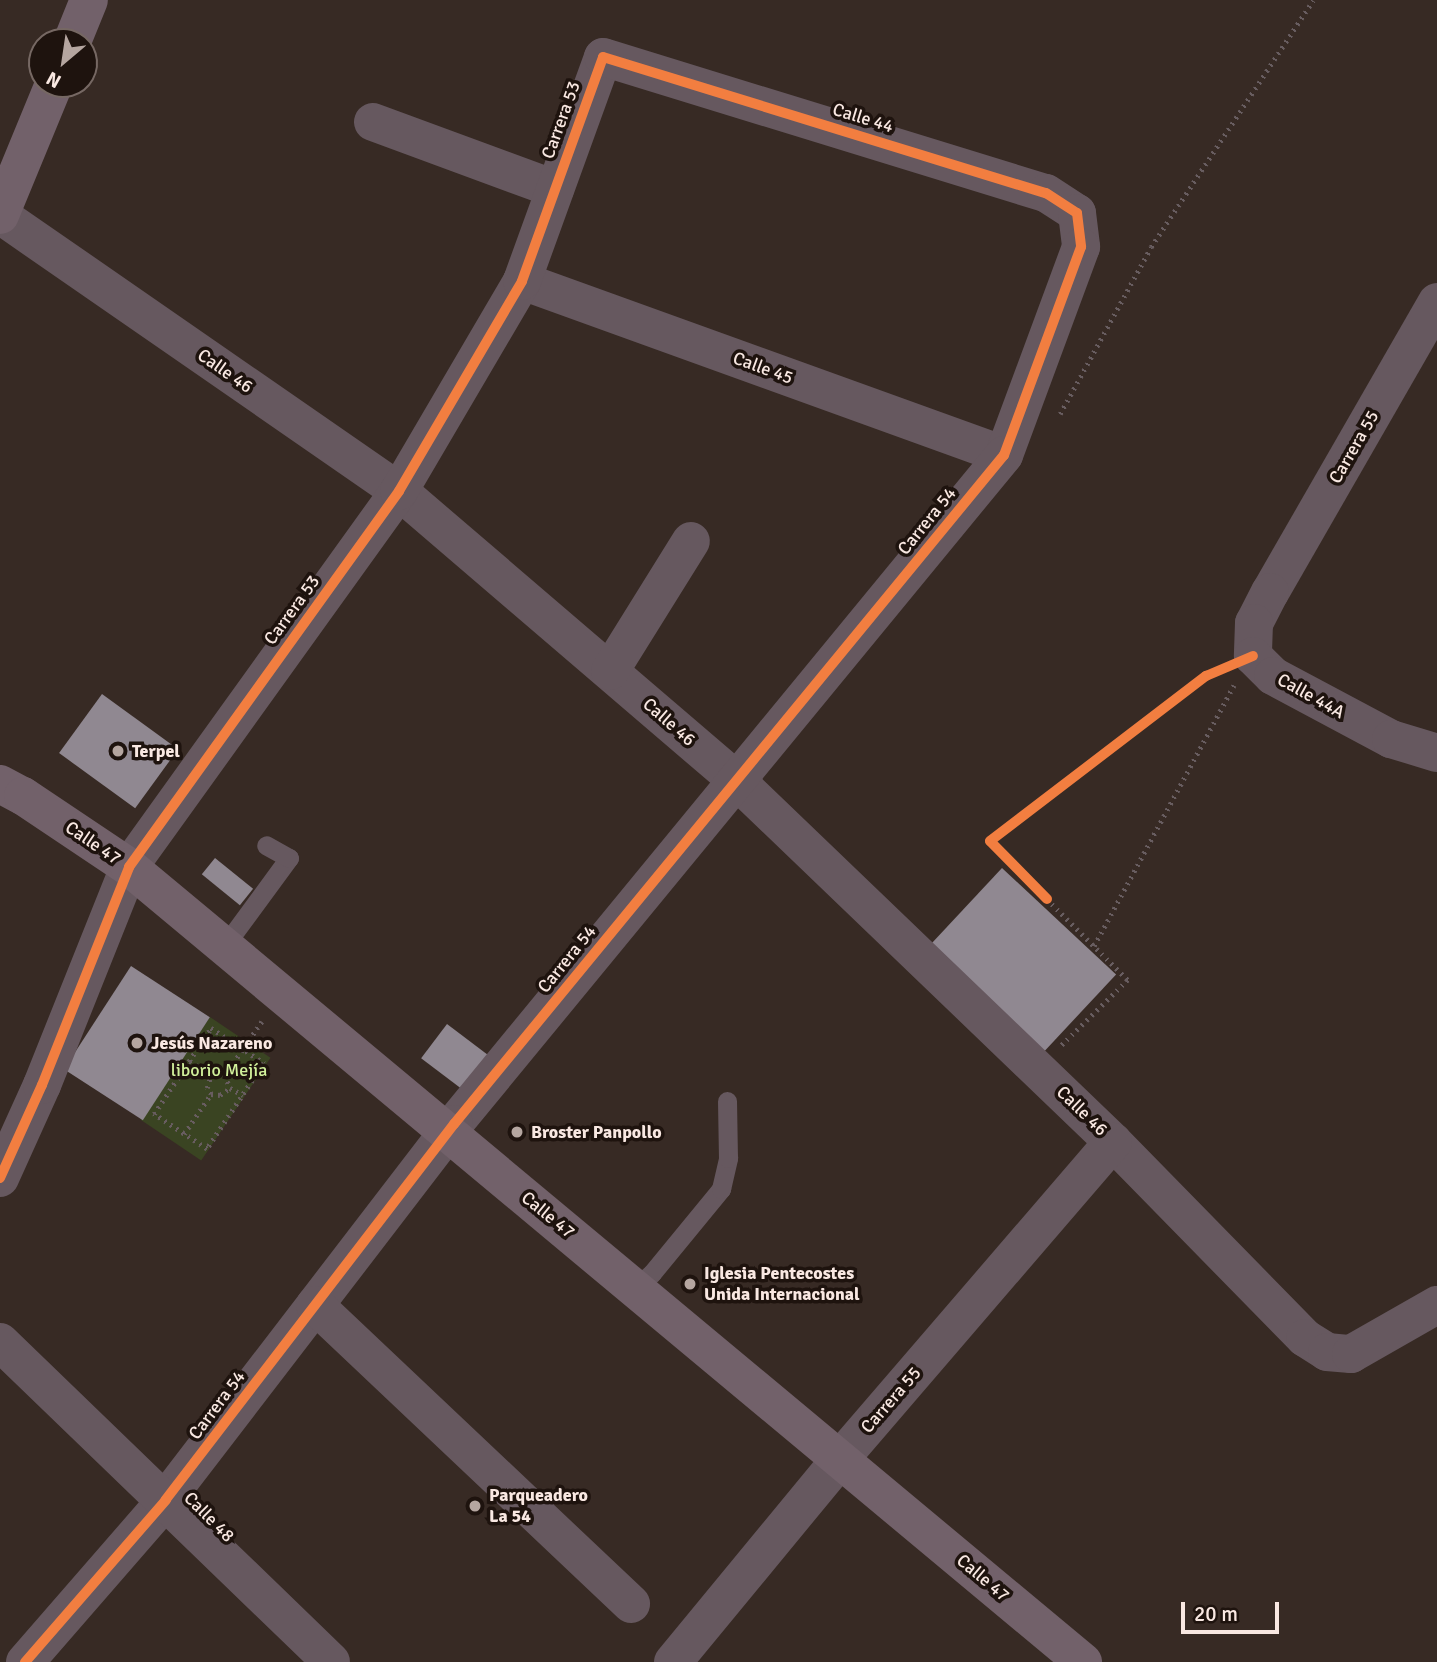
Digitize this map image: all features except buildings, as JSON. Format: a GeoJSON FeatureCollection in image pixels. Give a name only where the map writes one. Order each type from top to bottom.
{"type":"FeatureCollection","features":[{"type":"Feature","properties":{"kind":"main road"},"geometry":{"type":"LineString","coordinates":[[78,28],[89,0]]}},
{"type":"Feature","properties":{"kind":"main road"},"geometry":{"type":"LineString","coordinates":[[0,215],[48,98]]}},
{"type":"Feature","properties":{"kind":"main road","name":"Calle 47"},"geometry":{"type":"LineString","coordinates":[[0,785],[23,796],[129,867],[1083,1662]]}},
{"type":"Feature","properties":{"kind":"street","name":"Carrera 53"},"geometry":{"type":"LineString","coordinates":[[0,1178],[42,1085],[129,867],[399,491],[522,281],[603,57]]}},
{"type":"Feature","properties":{"kind":"street","name":"Calle 44"},"geometry":{"type":"LineString","coordinates":[[603,57],[1046,193],[1077,213],[1081,247]]}},
{"type":"Feature","properties":{"kind":"street"},"geometry":{"type":"LineString","coordinates":[[373,122],[555,189]]}},
{"type":"Feature","properties":{"kind":"street","name":"Calle 46"},"geometry":{"type":"LineString","coordinates":[[0,215],[399,491],[610,671],[736,780],[1038,1069],[1305,1338],[1326,1352],[1351,1354],[1437,1305]]}},
{"type":"Feature","properties":{"kind":"street","name":"Carrera 54"},"geometry":{"type":"LineString","coordinates":[[25,1662],[166,1500],[447,1133],[1004,455],[1081,247]]}},
{"type":"Feature","properties":{"kind":"street","name":"Calle 45"},"geometry":{"type":"LineString","coordinates":[[522,281],[1004,455]]}},
{"type":"Feature","properties":{"kind":"street","name":"Carrera 55"},"geometry":{"type":"LineString","coordinates":[[1251,657],[1254,623],[1270,592],[1437,302]]}},
{"type":"Feature","properties":{"kind":"street"},"geometry":{"type":"LineString","coordinates":[[610,671],[691,541]]}},
{"type":"Feature","properties":{"kind":"street","name":"Calle 44A"},"geometry":{"type":"LineString","coordinates":[[1251,657],[1273,676],[1391,739],[1437,753]]}},
{"type":"Feature","properties":{"kind":"street","name":"Carrera 55"},"geometry":{"type":"LineString","coordinates":[[673,1662],[841,1458],[1113,1142]]}},
{"type":"Feature","properties":{"kind":"street"},"geometry":{"type":"LineString","coordinates":[[315,1306],[631,1604]]}},
{"type":"Feature","properties":{"kind":"street","name":"Calle 48"},"geometry":{"type":"LineString","coordinates":[[0,1342],[331,1662]]}},
{"type":"Feature","properties":{"kind":"lane"},"geometry":{"type":"LineString","coordinates":[[225,945],[289,858],[266,845]]}},
{"type":"Feature","properties":{"kind":"lane"},"geometry":{"type":"LineString","coordinates":[[636,1287],[652,1273],[721,1189],[728,1158],[727,1101]]}},
{"type":"Feature","properties":{"kind":"path"},"geometry":{"type":"LineString","coordinates":[[1056,422],[1151,247],[1313,0]]}},
{"type":"Feature","properties":{"kind":"path"},"geometry":{"type":"LineString","coordinates":[[1094,946],[1251,657]]}},
{"type":"Feature","properties":{"kind":"path"},"geometry":{"type":"LineString","coordinates":[[1038,890],[1128,980],[1038,1069]]}},
{"type":"Feature","properties":{"kind":"path"},"geometry":{"type":"LineString","coordinates":[[211,1028],[264,1063],[207,1149],[154,1114],[190,1061],[211,1028]]}},
{"type":"Feature","properties":{"kind":"path"},"geometry":{"type":"LineString","coordinates":[[225,1075],[242,1049]]}},
{"type":"Feature","properties":{"kind":"path"},"geometry":{"type":"LineString","coordinates":[[190,1061],[211,1075],[225,1075]]}},
{"type":"Feature","properties":{"kind":"path"},"geometry":{"type":"LineString","coordinates":[[211,1075],[207,1088],[211,1094],[220,1095],[229,1088]]}},
{"type":"Feature","properties":{"kind":"path"},"geometry":{"type":"LineString","coordinates":[[225,1075],[229,1088],[243,1095]]}},
{"type":"Feature","properties":{"kind":"path"},"geometry":{"type":"LineString","coordinates":[[184,1134],[211,1094]]}},
{"type":"Feature","properties":{"kind":"green space","name":"liborio Mejía"},"geometry":{"type":"Polygon","coordinates":[[[210,1017],[271,1058],[201,1161],[141,1120],[210,1017]]]}},
{"type":"Feature","properties":{"kind":"cycle path"},"geometry":{"type":"LineString","coordinates":[[0,1178],[42,1085],[129,867],[399,491],[522,281],[603,57],[1046,193],[1077,213],[1081,247],[1004,455],[454,1124],[166,1500],[25,1662]]}},
{"type":"Feature","properties":{"kind":"cycle path"},"geometry":{"type":"LineString","coordinates":[[1047,899],[990,841],[1206,676],[1253,656]]}},
{"type":"Feature","properties":{"kind":"place","name":"Terpel"},"geometry":{"type":"Point","coordinates":[118,751]}},
{"type":"Feature","properties":{"kind":"place","name":"Jesús Nazareno"},"geometry":{"type":"Point","coordinates":[137,1043]}},
{"type":"Feature","properties":{"kind":"place","name":"Broster Panpollo"},"geometry":{"type":"Point","coordinates":[517,1132]}},
{"type":"Feature","properties":{"kind":"place","name":"Iglesia Pentecostes Unida Internacional"},"geometry":{"type":"Point","coordinates":[690,1284]}},
{"type":"Feature","properties":{"kind":"place","name":"Parqueadero La 54"},"geometry":{"type":"Point","coordinates":[475,1506]}}]}
